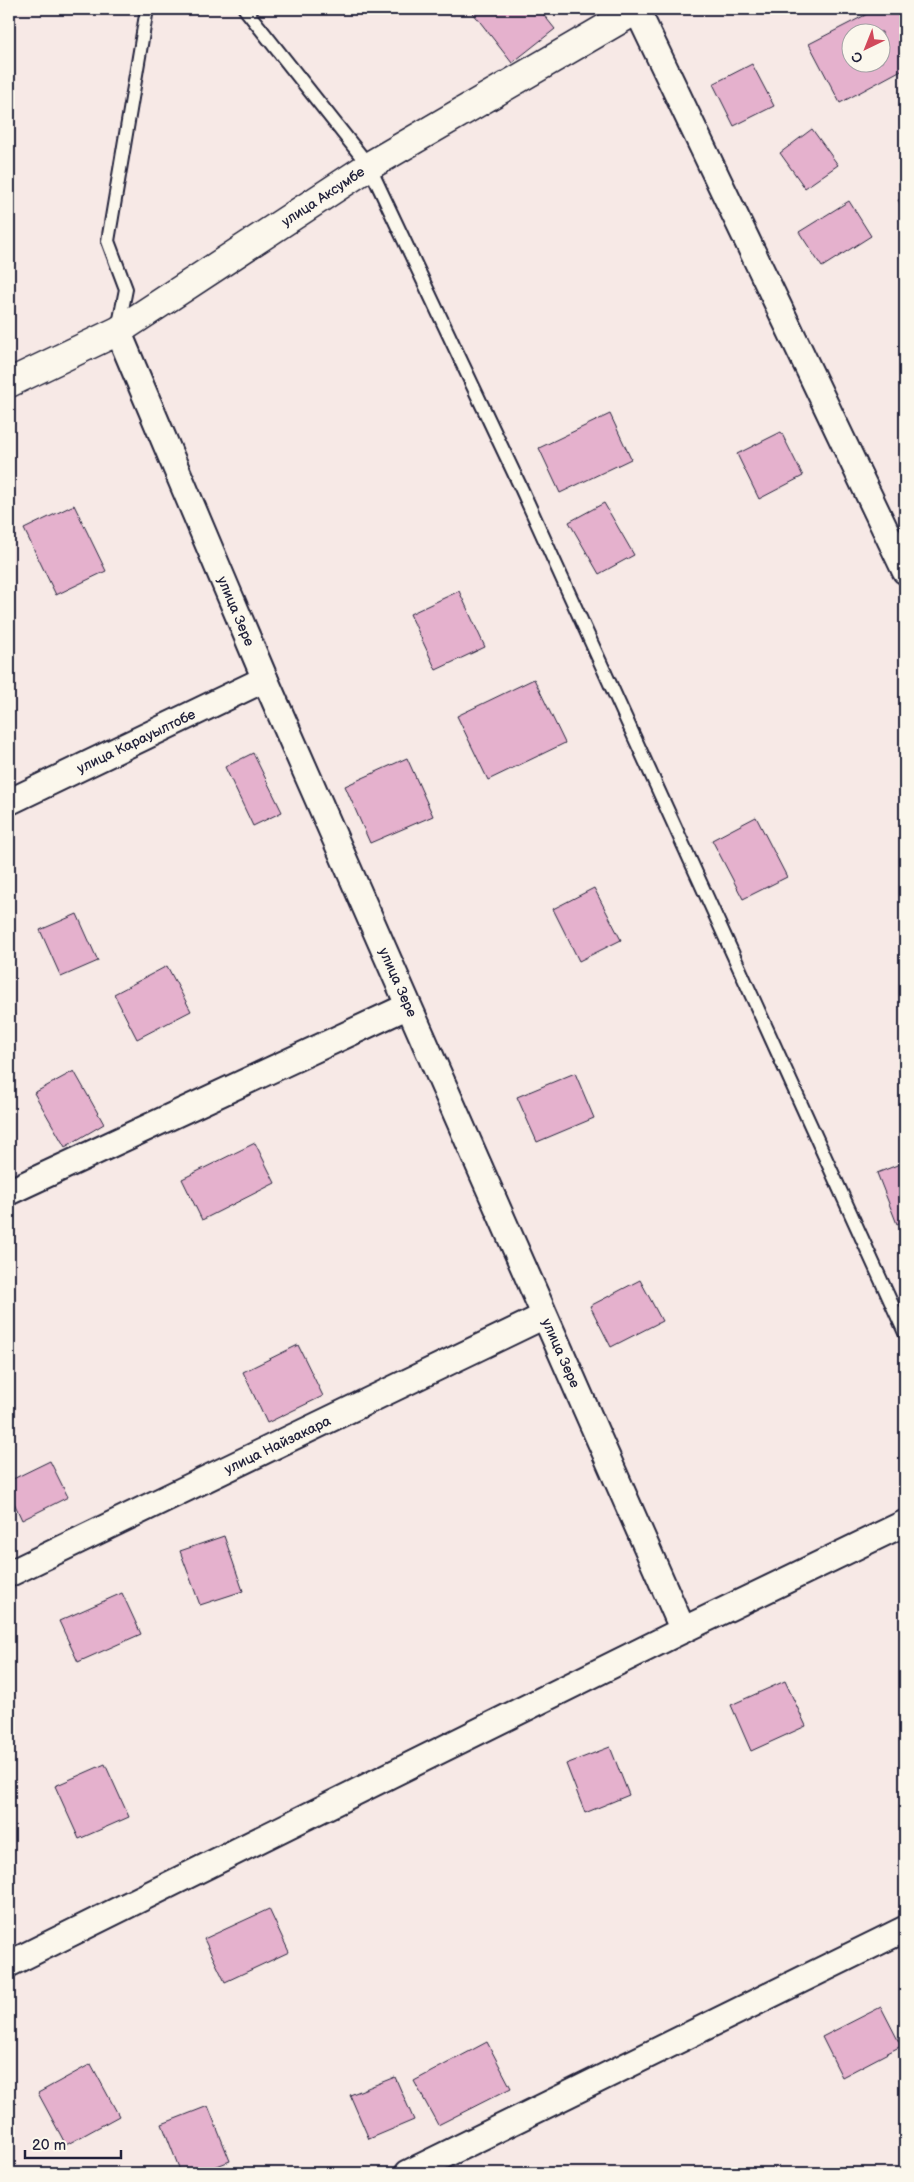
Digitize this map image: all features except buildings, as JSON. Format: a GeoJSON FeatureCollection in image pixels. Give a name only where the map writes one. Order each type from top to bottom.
{"type":"FeatureCollection","features":[{"type":"Feature","properties":{"kind":"main road","name":"улица Аксумбе"},"geometry":{"type":"LineString","coordinates":[[9,383],[118,331],[369,166],[638,9]]}},
{"type":"Feature","properties":{"kind":"street"},"geometry":{"type":"LineString","coordinates":[[638,9],[905,571]]}},
{"type":"Feature","properties":{"kind":"street","name":"улица Зере"},"geometry":{"type":"LineString","coordinates":[[118,331],[265,679],[682,1630]]}},
{"type":"Feature","properties":{"kind":"street","name":"улица Карауылтобе"},"geometry":{"type":"LineString","coordinates":[[9,802],[265,679]]}},
{"type":"Feature","properties":{"kind":"street"},"geometry":{"type":"LineString","coordinates":[[9,1192],[408,1006]]}},
{"type":"Feature","properties":{"kind":"street","name":"улица Найзакара"},"geometry":{"type":"LineString","coordinates":[[9,1574],[544,1316]]}},
{"type":"Feature","properties":{"kind":"street"},"geometry":{"type":"LineString","coordinates":[[9,1964],[682,1630],[905,1523]]}},
{"type":"Feature","properties":{"kind":"street"},"geometry":{"type":"LineString","coordinates":[[408,2173],[905,1929]]}},
{"type":"Feature","properties":{"kind":"lane"},"geometry":{"type":"LineString","coordinates":[[118,331],[126,289],[108,242],[147,9]]}},
{"type":"Feature","properties":{"kind":"lane"},"geometry":{"type":"LineString","coordinates":[[245,9],[369,166],[522,490],[905,1334]]}}]}
